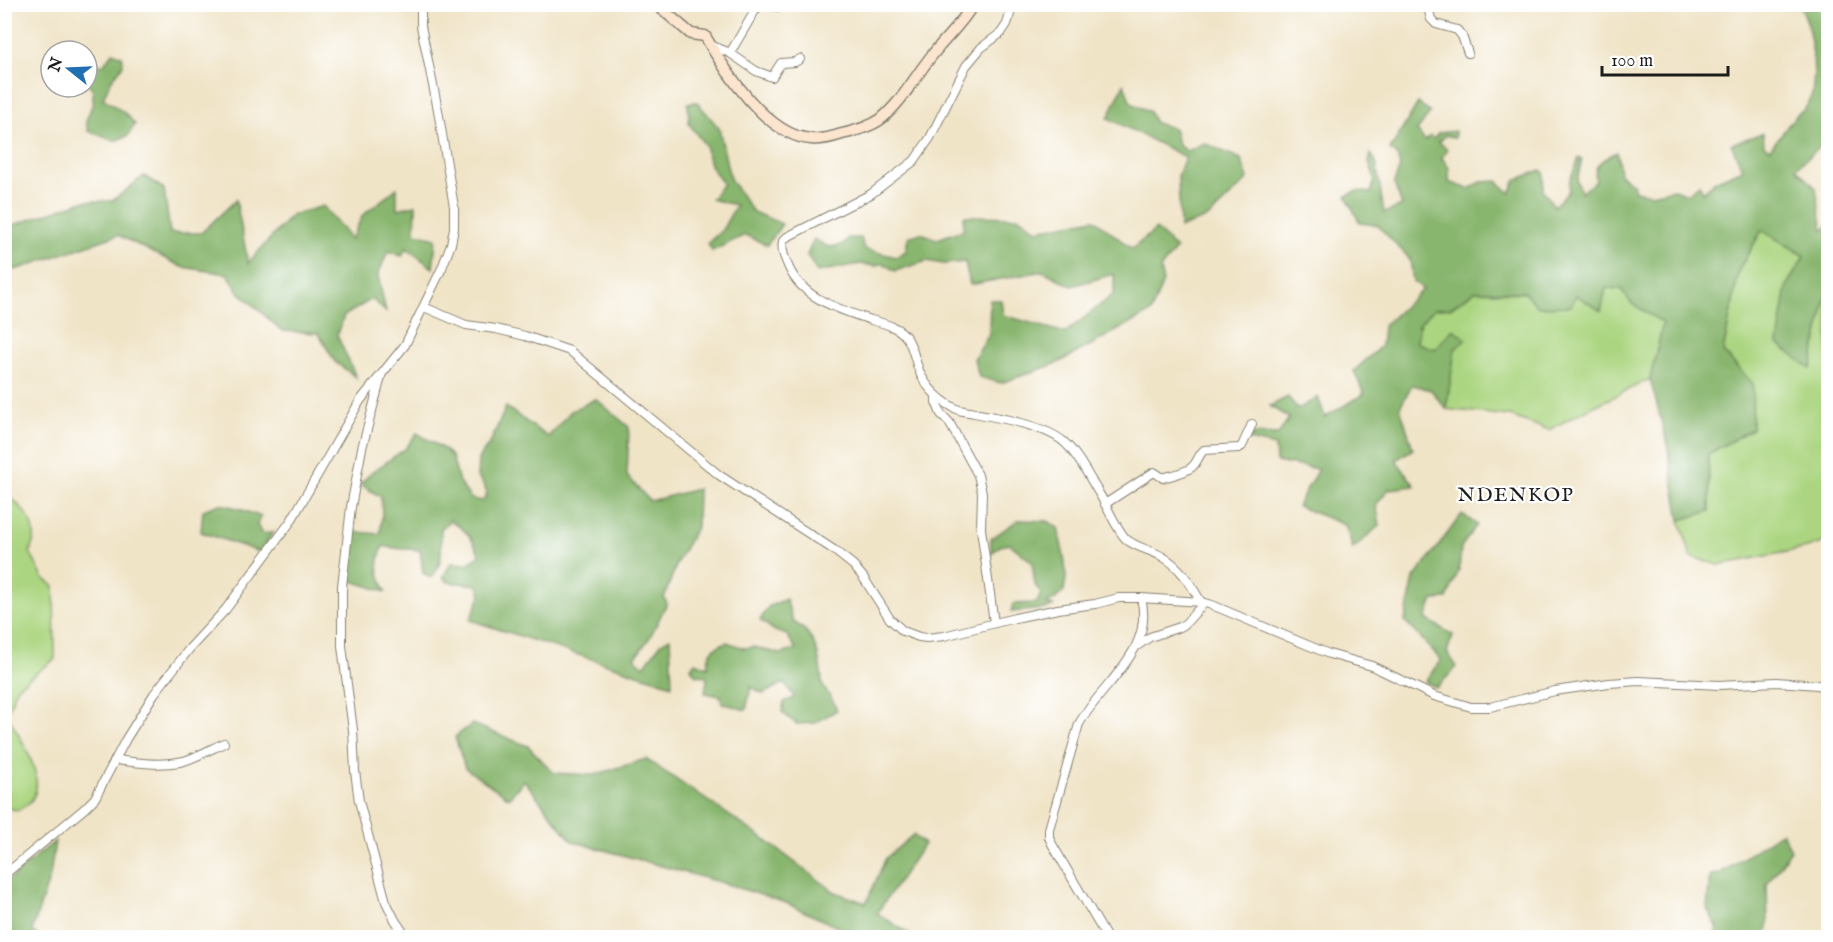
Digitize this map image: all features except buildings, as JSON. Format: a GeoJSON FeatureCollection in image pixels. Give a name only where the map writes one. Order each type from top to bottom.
{"type":"FeatureCollection","features":[{"type":"Feature","properties":{"kind":"street"},"geometry":{"type":"LineString","coordinates":[[4,875],[95,798],[154,694],[190,648],[226,609],[291,521],[360,401],[405,345],[424,307],[451,244],[454,217],[449,172],[421,26],[421,4]]}},
{"type":"Feature","properties":{"kind":"street"},"geometry":{"type":"LineString","coordinates":[[656,4],[691,34],[705,36],[736,85],[766,117],[789,133],[812,139],[832,137],[868,126],[880,119],[896,105],[932,56],[961,23],[973,4]]}},
{"type":"Feature","properties":{"kind":"street"},"geometry":{"type":"LineString","coordinates":[[730,53],[759,4]]}},
{"type":"Feature","properties":{"kind":"street"},"geometry":{"type":"LineString","coordinates":[[775,4],[777,7],[780,4]]}},
{"type":"Feature","properties":{"kind":"street"},"geometry":{"type":"LineString","coordinates":[[1013,4],[1007,24],[1001,33],[981,48],[966,66],[930,138],[914,161],[871,194],[787,237],[782,246],[785,260],[797,282],[812,295],[840,310],[893,326],[908,337],[921,376],[936,395],[950,406],[958,410],[1027,425],[1046,431],[1062,440],[1070,448],[1106,504],[1124,537],[1173,564],[1203,603]]}},
{"type":"Feature","properties":{"kind":"street"},"geometry":{"type":"LineString","coordinates":[[1426,4],[1431,19],[1436,24],[1457,30],[1462,36],[1468,53]]}},
{"type":"Feature","properties":{"kind":"street"},"geometry":{"type":"LineString","coordinates":[[710,45],[730,53],[756,71],[772,76],[780,63],[795,62],[800,58]]}},
{"type":"Feature","properties":{"kind":"street"},"geometry":{"type":"LineString","coordinates":[[424,307],[466,325],[525,336],[570,351],[719,475],[815,535],[844,557],[863,577],[890,620],[903,631],[919,637],[944,636],[1038,613],[1119,598],[1141,598],[1203,603],[1329,654],[1372,666],[1434,696],[1471,707],[1490,706],[1555,691],[1639,681],[1719,685],[1776,682],[1810,684],[1828,689]]}},
{"type":"Feature","properties":{"kind":"street"},"geometry":{"type":"LineString","coordinates":[[381,375],[362,448],[351,507],[342,586],[342,646],[359,801],[386,902],[407,938]]}},
{"type":"Feature","properties":{"kind":"street"},"geometry":{"type":"LineString","coordinates":[[936,395],[941,414],[952,428],[978,475],[982,492],[981,529],[994,623]]}},
{"type":"Feature","properties":{"kind":"street"},"geometry":{"type":"LineString","coordinates":[[1106,504],[1154,472],[1163,478],[1187,470],[1193,466],[1203,450],[1239,448],[1252,424]]}},
{"type":"Feature","properties":{"kind":"street"},"geometry":{"type":"LineString","coordinates":[[1107,938],[1052,844],[1049,829],[1079,724],[1120,672],[1137,646],[1144,619],[1141,598]]}},
{"type":"Feature","properties":{"kind":"street"},"geometry":{"type":"LineString","coordinates":[[1137,646],[1150,637],[1185,624],[1203,603]]}},
{"type":"Feature","properties":{"kind":"street"},"geometry":{"type":"LineString","coordinates":[[116,760],[138,763],[179,762],[224,743]]}},
{"type":"Feature","properties":{"kind":"green space"},"geometry":{"type":"Polygon","coordinates":[[[1800,5],[1828,5],[1828,144],[1825,142],[1796,168],[1816,188],[1823,231],[1828,225],[1828,288],[1811,369],[1778,344],[1787,285],[1805,256],[1762,230],[1739,269],[1723,352],[1753,384],[1752,429],[1708,454],[1710,511],[1680,520],[1666,438],[1650,379],[1663,323],[1631,303],[1621,289],[1606,288],[1601,311],[1576,295],[1571,306],[1538,307],[1524,292],[1475,291],[1450,308],[1434,309],[1419,324],[1417,343],[1435,349],[1453,329],[1466,339],[1455,349],[1446,409],[1431,390],[1412,385],[1400,407],[1413,449],[1396,460],[1415,486],[1389,489],[1376,505],[1380,525],[1353,549],[1345,525],[1297,506],[1318,469],[1276,462],[1275,446],[1249,440],[1254,434],[1278,435],[1289,418],[1270,406],[1288,397],[1298,409],[1318,397],[1325,417],[1364,394],[1354,371],[1381,346],[1383,326],[1423,289],[1413,281],[1410,259],[1377,225],[1360,223],[1346,196],[1357,191],[1371,193],[1375,179],[1369,162],[1371,154],[1376,162],[1384,213],[1402,206],[1394,183],[1400,167],[1397,155],[1390,150],[1418,103],[1430,113],[1417,131],[1425,141],[1430,136],[1434,139],[1438,133],[1455,131],[1455,138],[1446,135],[1439,142],[1447,149],[1442,158],[1449,168],[1449,182],[1469,189],[1481,182],[1497,181],[1510,193],[1516,180],[1541,170],[1544,173],[1543,190],[1554,206],[1568,192],[1579,158],[1582,159],[1577,181],[1581,192],[1596,181],[1597,166],[1617,152],[1620,174],[1633,184],[1635,191],[1651,194],[1674,189],[1688,194],[1699,184],[1703,192],[1715,181],[1743,169],[1731,144],[1763,133],[1764,145],[1770,149],[1797,114],[1805,109],[1810,100],[1814,75],[1812,48],[1805,16],[1800,5]]]}},
{"type":"Feature","properties":{"kind":"green space"},"geometry":{"type":"Polygon","coordinates":[[[113,52],[122,56],[123,65],[111,81],[103,98],[126,114],[135,124],[128,136],[114,141],[88,131],[86,121],[93,99],[99,99],[99,65],[103,65],[113,52]]]}},
{"type":"Feature","properties":{"kind":"green space"},"geometry":{"type":"Polygon","coordinates":[[[1124,84],[1131,103],[1149,111],[1155,123],[1174,128],[1178,145],[1187,151],[1204,143],[1241,159],[1248,179],[1209,217],[1180,228],[1178,176],[1185,157],[1108,118],[1124,84]]]}},
{"type":"Feature","properties":{"kind":"green space"},"geometry":{"type":"Polygon","coordinates":[[[697,102],[719,128],[730,179],[753,212],[782,224],[767,245],[745,235],[712,251],[708,243],[722,230],[736,205],[711,199],[723,184],[710,165],[705,145],[689,124],[688,103],[697,102]]]}},
{"type":"Feature","properties":{"kind":"green space"},"geometry":{"type":"Polygon","coordinates":[[[144,176],[164,189],[170,233],[201,233],[236,200],[248,263],[292,215],[323,206],[351,239],[363,215],[397,188],[397,209],[416,205],[415,233],[436,238],[433,268],[406,248],[402,256],[388,251],[378,275],[386,312],[372,299],[344,316],[337,335],[356,377],[335,362],[318,333],[282,331],[237,290],[228,274],[182,267],[118,235],[15,270],[5,269],[5,228],[83,201],[112,201],[144,176]]]}},
{"type":"Feature","properties":{"kind":"green space"},"geometry":{"type":"Polygon","coordinates":[[[964,216],[1019,217],[1037,230],[1094,219],[1132,249],[1156,229],[1176,249],[1160,269],[1163,282],[1151,312],[1058,363],[1001,383],[979,377],[974,359],[989,334],[990,300],[1001,300],[1003,315],[1065,333],[1114,294],[1114,274],[1072,286],[1043,271],[970,285],[965,262],[943,264],[927,261],[895,271],[883,263],[876,266],[860,264],[817,272],[807,255],[814,239],[828,247],[843,245],[848,238],[861,238],[864,249],[896,257],[906,251],[908,237],[921,233],[937,239],[963,230],[964,216]]]}},
{"type":"Feature","properties":{"kind":"green space"},"geometry":{"type":"Polygon","coordinates":[[[1762,230],[1805,256],[1787,285],[1810,369],[1828,288],[1828,541],[1807,548],[1719,565],[1691,557],[1680,520],[1710,511],[1708,454],[1753,384],[1723,352],[1739,269],[1762,230]]]}},
{"type":"Feature","properties":{"kind":"green space"},"geometry":{"type":"Polygon","coordinates":[[[1606,288],[1621,289],[1631,303],[1664,323],[1650,379],[1549,430],[1510,416],[1446,409],[1455,349],[1435,350],[1417,343],[1419,324],[1434,309],[1450,308],[1475,291],[1576,295],[1601,310],[1606,288]]]}},
{"type":"Feature","properties":{"kind":"green space"},"geometry":{"type":"Polygon","coordinates":[[[596,399],[629,427],[627,476],[650,501],[698,489],[697,526],[678,560],[664,598],[667,603],[650,637],[635,658],[644,666],[661,643],[670,638],[672,685],[470,620],[481,595],[478,585],[448,582],[443,577],[451,563],[467,564],[480,556],[469,535],[450,520],[441,529],[440,561],[431,578],[423,573],[420,550],[383,546],[378,569],[386,592],[346,579],[356,532],[380,534],[381,497],[360,484],[371,473],[406,448],[417,433],[444,449],[452,457],[459,482],[471,499],[483,501],[487,493],[477,477],[478,459],[490,443],[506,407],[548,437],[571,411],[596,399]]]}},
{"type":"Feature","properties":{"kind":"green space"},"geometry":{"type":"Polygon","coordinates":[[[4,494],[20,506],[29,518],[34,531],[30,552],[43,578],[54,586],[55,659],[17,687],[7,714],[30,758],[36,782],[35,793],[30,802],[19,810],[4,808],[4,494]]]}},
{"type":"Feature","properties":{"kind":"green space"},"geometry":{"type":"Polygon","coordinates":[[[220,504],[261,517],[257,524],[260,531],[264,534],[274,532],[260,552],[201,532],[203,510],[220,504]]]}},
{"type":"Feature","properties":{"kind":"green space"},"geometry":{"type":"Polygon","coordinates":[[[1462,514],[1477,525],[1461,547],[1459,570],[1447,599],[1433,600],[1426,619],[1453,635],[1447,652],[1457,667],[1436,688],[1425,681],[1441,660],[1405,621],[1414,578],[1462,514]]]}},
{"type":"Feature","properties":{"kind":"green space"},"geometry":{"type":"Polygon","coordinates":[[[1018,520],[1048,521],[1058,528],[1065,562],[1064,591],[1054,600],[1046,603],[1053,606],[1046,609],[1011,612],[1013,604],[1037,603],[1041,593],[1035,585],[1032,562],[1010,544],[1000,546],[991,554],[991,539],[1018,520]]]}},
{"type":"Feature","properties":{"kind":"green space"},"geometry":{"type":"Polygon","coordinates":[[[786,599],[793,622],[806,631],[814,643],[819,657],[822,684],[837,710],[815,723],[796,724],[782,712],[784,702],[794,698],[784,683],[763,694],[751,687],[746,710],[722,703],[721,696],[705,693],[706,676],[696,675],[691,668],[695,662],[708,667],[712,651],[727,642],[744,648],[754,647],[781,654],[796,649],[787,635],[775,631],[760,620],[769,606],[786,599]]]}},
{"type":"Feature","properties":{"kind":"green space"},"geometry":{"type":"Polygon","coordinates":[[[472,724],[528,746],[554,773],[594,775],[646,759],[761,837],[835,892],[866,903],[886,858],[913,835],[924,844],[877,913],[914,937],[857,937],[786,903],[572,841],[524,780],[509,798],[465,768],[455,737],[472,724]]]}},
{"type":"Feature","properties":{"kind":"green space"},"geometry":{"type":"Polygon","coordinates":[[[1782,832],[1791,850],[1767,884],[1768,930],[1762,937],[1714,937],[1718,928],[1707,909],[1710,875],[1719,874],[1782,832]]]}},
{"type":"Feature","properties":{"kind":"green space"},"geometry":{"type":"Polygon","coordinates":[[[55,841],[50,876],[32,931],[40,937],[5,937],[5,883],[55,841]]]}},
{"type":"Feature","properties":{"kind":"district","name":"NDENKOP"},"geometry":{"type":"Point","coordinates":[1516,495]}}]}
